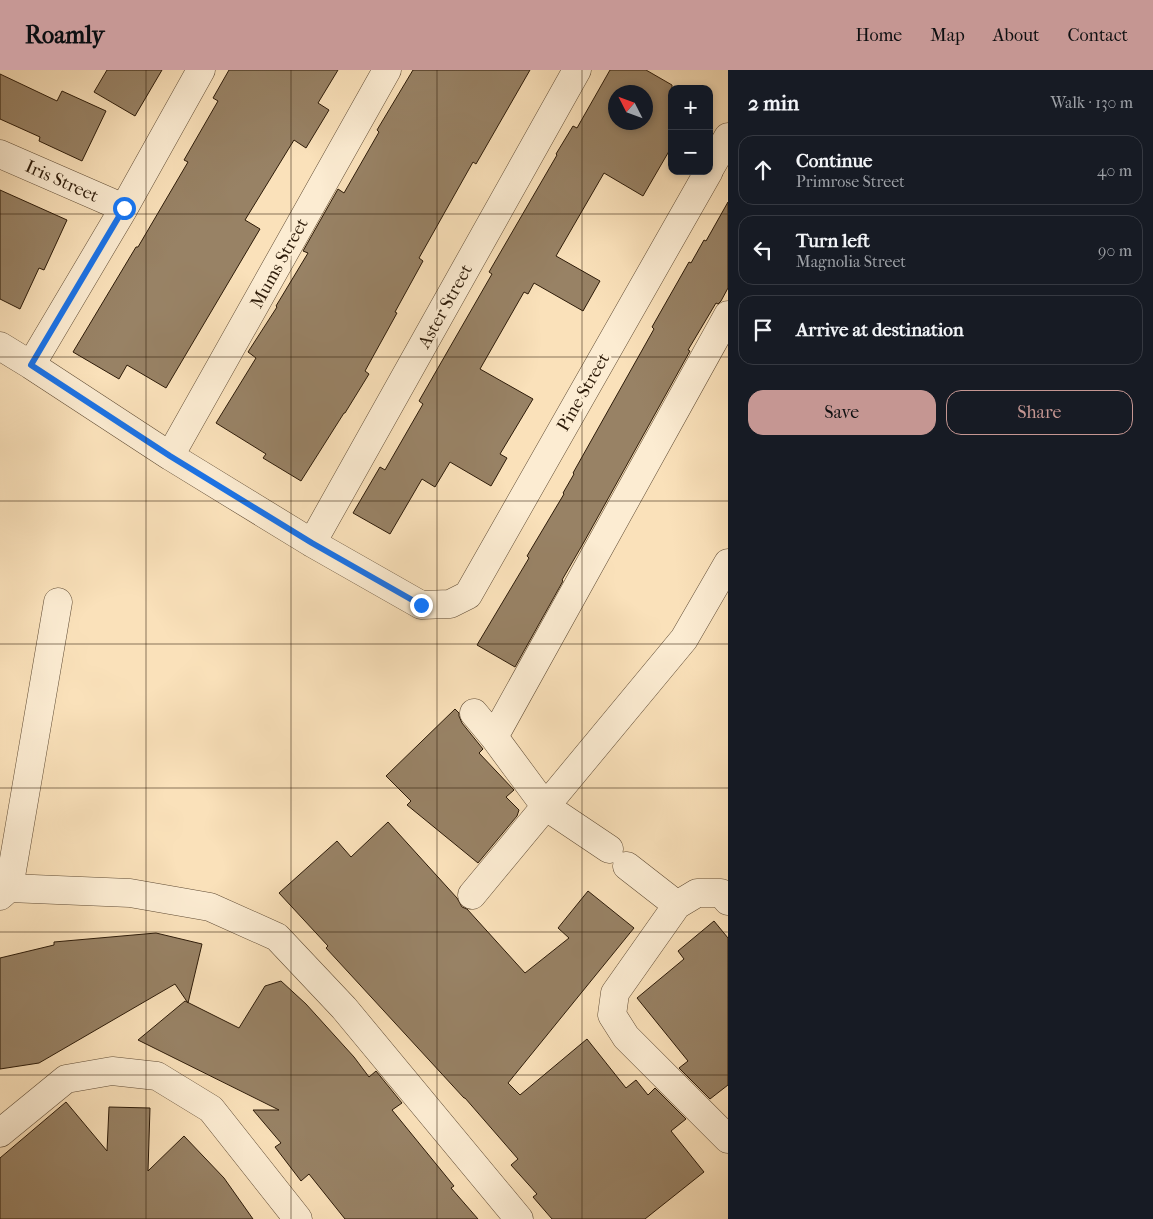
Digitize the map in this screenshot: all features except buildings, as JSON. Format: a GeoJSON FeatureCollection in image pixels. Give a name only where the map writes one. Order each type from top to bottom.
{"type":"FeatureCollection","features":[{"type":"Feature","properties":{"kind":"street"},"geometry":{"type":"LineString","coordinates":[[31,365],[124,208],[201,70]]}},
{"type":"Feature","properties":{"kind":"street","name":"Mums Street"},"geometry":{"type":"LineString","coordinates":[[170,456],[387,70]]}},
{"type":"Feature","properties":{"kind":"street","name":"Aster Street"},"geometry":{"type":"LineString","coordinates":[[312,543],[577,70]]}},
{"type":"Feature","properties":{"kind":"street","name":"Pine Street"},"geometry":{"type":"LineString","coordinates":[[713,164],[728,137]]}},
{"type":"Feature","properties":{"kind":"street","name":"Iris Street"},"geometry":{"type":"LineString","coordinates":[[0,154],[124,208]]}},
{"type":"Feature","properties":{"kind":"street","name":"Pine Street"},"geometry":{"type":"LineString","coordinates":[[312,543],[421,605],[450,604],[468,595],[707,175]]}},
{"type":"Feature","properties":{"kind":"street"},"geometry":{"type":"LineString","coordinates":[[494,737],[728,316]]}},
{"type":"Feature","properties":{"kind":"street"},"geometry":{"type":"LineString","coordinates":[[0,346],[170,456],[312,543]]}},
{"type":"Feature","properties":{"kind":"street"},"geometry":{"type":"LineString","coordinates":[[472,895],[684,639],[728,563]]}},
{"type":"Feature","properties":{"kind":"street"},"geometry":{"type":"LineString","coordinates":[[58,602],[4,892],[130,894],[210,907],[277,937],[344,1008],[519,1219]]}},
{"type":"Feature","properties":{"kind":"street"},"geometry":{"type":"LineString","coordinates":[[474,713],[545,806],[618,858],[677,905]]}},
{"type":"Feature","properties":{"kind":"street"},"geometry":{"type":"LineString","coordinates":[[728,901],[721,893],[697,894],[677,905],[615,993],[612,1015],[626,1037],[728,1139]]}},
{"type":"Feature","properties":{"kind":"street"},"geometry":{"type":"LineString","coordinates":[[0,1133],[66,1079],[112,1071],[157,1076],[210,1109],[298,1219]]}},
{"type":"Feature","properties":{"kind":"route"},"geometry":{"type":"LineString","coordinates":[[124,208],[31,365],[170,456],[312,543],[421,605]]}}]}
